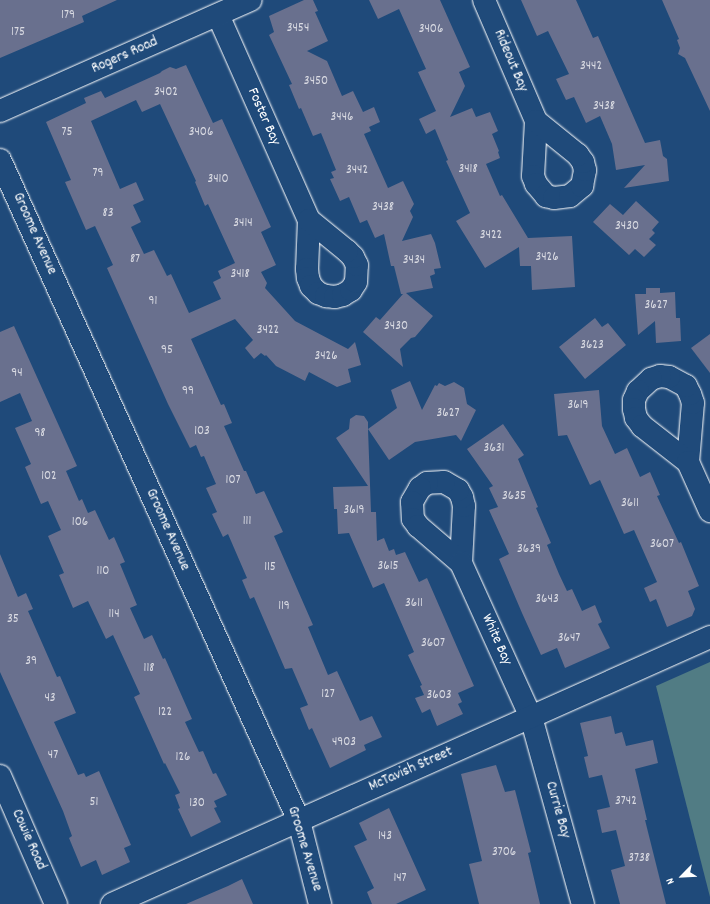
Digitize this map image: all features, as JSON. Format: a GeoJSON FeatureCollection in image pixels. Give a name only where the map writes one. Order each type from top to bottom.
{"type":"FeatureCollection","features":[{"type":"Feature","properties":{"kind":"street","name":"Rogers Road"},"geometry":{"type":"LineString","coordinates":[[0,111],[250,0]]}},
{"type":"Feature","properties":{"kind":"street","name":"Rideout Bay"},"geometry":{"type":"LineString","coordinates":[[484,0],[536,121]]}},
{"type":"Feature","properties":{"kind":"street","name":"Foster Bay"},"geometry":{"type":"LineString","coordinates":[[218,15],[309,220]]}},
{"type":"Feature","properties":{"kind":"street","name":"Groome Avenue"},"geometry":{"type":"LineString","coordinates":[[0,160],[299,821],[320,904]]}},
{"type":"Feature","properties":{"kind":"street"},"geometry":{"type":"LineString","coordinates":[[688,462],[710,511]]}},
{"type":"Feature","properties":{"kind":"street","name":"White Bay"},"geometry":{"type":"LineString","coordinates":[[461,563],[530,717]]}},
{"type":"Feature","properties":{"kind":"street","name":"McTavish Street"},"geometry":{"type":"LineString","coordinates":[[112,904],[710,637]]}},
{"type":"Feature","properties":{"kind":"street","name":"Currie Bay"},"geometry":{"type":"LineString","coordinates":[[530,717],[583,904]]}},
{"type":"Feature","properties":{"kind":"street","name":"Cowie Road"},"geometry":{"type":"LineString","coordinates":[[0,776],[56,904]]}},
{"type":"Feature","properties":{"kind":"green space"},"geometry":{"type":"Polygon","coordinates":[[[710,662],[710,897],[656,686],[710,662]]]}},
{"type":"Feature","properties":{"kind":"building"},"geometry":{"type":"Polygon","coordinates":[[[0,0],[117,0],[82,16],[84,22],[0,58],[0,0]]]}},
{"type":"Feature","properties":{"kind":"building"},"geometry":{"type":"Polygon","coordinates":[[[304,0],[313,0],[318,11],[315,12],[328,41],[307,51],[327,61],[342,96],[353,91],[363,112],[374,107],[380,122],[369,127],[371,131],[364,134],[388,188],[403,181],[414,204],[410,211],[413,217],[402,241],[431,234],[435,243],[441,268],[434,269],[435,274],[430,276],[433,288],[406,293],[433,316],[415,337],[411,338],[400,349],[403,367],[363,332],[376,317],[380,320],[403,294],[401,294],[394,266],[391,266],[384,234],[375,238],[367,220],[360,223],[349,197],[340,201],[330,179],[334,178],[331,172],[336,170],[321,133],[313,136],[301,108],[299,109],[289,85],[292,84],[269,35],[274,32],[269,16],[304,0]]]}},
{"type":"Feature","properties":{"kind":"building"},"geometry":{"type":"Polygon","coordinates":[[[369,0],[440,0],[470,67],[459,72],[465,86],[450,117],[472,108],[476,117],[490,112],[498,131],[492,134],[499,151],[500,158],[486,164],[500,196],[502,195],[528,238],[572,236],[575,287],[532,290],[531,266],[520,266],[519,247],[485,268],[456,221],[470,213],[446,161],[448,160],[435,129],[426,134],[419,119],[436,111],[418,72],[426,69],[399,9],[378,19],[369,0]]]}},
{"type":"Feature","properties":{"kind":"building"},"geometry":{"type":"Polygon","coordinates":[[[521,0],[576,0],[593,38],[598,36],[645,143],[660,140],[663,156],[667,159],[669,181],[624,188],[645,165],[616,170],[612,144],[600,116],[586,123],[574,97],[566,100],[556,79],[569,74],[548,31],[537,36],[521,0]]]}},
{"type":"Feature","properties":{"kind":"building"},"geometry":{"type":"Polygon","coordinates":[[[662,0],[710,0],[710,111],[685,58],[678,54],[680,48],[677,40],[679,39],[662,0]]]}},
{"type":"Feature","properties":{"kind":"building"},"geometry":{"type":"Polygon","coordinates":[[[186,65],[213,123],[222,119],[271,227],[261,232],[276,265],[261,272],[267,283],[265,288],[295,321],[348,349],[355,342],[361,365],[348,369],[351,382],[337,387],[309,372],[305,381],[276,366],[266,355],[265,356],[261,353],[254,359],[245,348],[253,340],[235,319],[191,339],[221,405],[224,404],[232,423],[224,426],[244,471],[246,471],[256,494],[264,491],[283,532],[274,536],[313,625],[308,627],[328,675],[337,671],[360,721],[372,716],[382,737],[364,745],[366,750],[330,768],[312,728],[309,730],[300,708],[308,705],[292,668],[285,669],[254,597],[250,599],[242,580],[247,578],[228,534],[223,537],[212,514],[217,512],[206,488],[216,484],[204,456],[201,457],[196,445],[190,448],[168,404],[107,268],[113,265],[95,226],[86,230],[65,182],[71,180],[46,122],[86,103],[84,98],[101,91],[105,98],[170,67],[176,69],[186,65]],[[136,100],[91,121],[120,189],[136,182],[144,200],[133,205],[141,222],[131,227],[144,254],[154,250],[167,276],[171,274],[189,313],[221,299],[213,282],[221,278],[218,271],[235,263],[208,204],[205,206],[195,182],[196,181],[160,104],[142,112],[136,100]]]}},
{"type":"Feature","properties":{"kind":"building"},"geometry":{"type":"Polygon","coordinates":[[[636,201],[659,222],[652,230],[655,233],[649,239],[656,245],[644,257],[635,249],[629,255],[593,222],[610,204],[623,215],[636,201]]]}},
{"type":"Feature","properties":{"kind":"building"},"geometry":{"type":"Polygon","coordinates":[[[646,288],[660,288],[660,293],[675,292],[676,318],[680,318],[681,341],[656,343],[655,321],[638,335],[635,294],[646,294],[646,288]]]}},
{"type":"Feature","properties":{"kind":"building"},"geometry":{"type":"Polygon","coordinates":[[[595,318],[602,327],[608,323],[626,345],[585,379],[559,347],[595,318]]]}},
{"type":"Feature","properties":{"kind":"building"},"geometry":{"type":"Polygon","coordinates":[[[14,326],[77,466],[66,471],[79,501],[82,499],[88,513],[95,510],[109,540],[114,537],[125,562],[120,564],[137,605],[130,608],[144,639],[152,635],[163,659],[165,658],[192,719],[185,722],[199,752],[203,751],[213,774],[216,773],[227,795],[214,801],[217,807],[214,808],[221,822],[191,837],[178,809],[180,808],[175,795],[180,793],[165,763],[164,764],[134,697],[140,694],[113,635],[106,639],[88,601],[73,608],[59,575],[64,573],[48,536],[61,530],[48,501],[41,504],[25,467],[31,464],[15,428],[32,421],[20,393],[0,402],[0,332],[14,326]]]}},
{"type":"Feature","properties":{"kind":"building"},"geometry":{"type":"Polygon","coordinates":[[[710,334],[710,373],[691,348],[710,334]]]}},
{"type":"Feature","properties":{"kind":"building"},"geometry":{"type":"Polygon","coordinates":[[[410,381],[422,410],[435,385],[437,386],[439,383],[445,386],[454,382],[464,388],[467,404],[476,410],[461,441],[456,435],[415,442],[389,460],[368,429],[397,408],[391,390],[410,381]]]}},
{"type":"Feature","properties":{"kind":"building"},"geometry":{"type":"Polygon","coordinates":[[[599,390],[602,426],[615,454],[627,448],[640,477],[650,472],[660,495],[657,496],[679,543],[681,542],[699,586],[688,591],[695,609],[692,616],[667,627],[656,599],[650,602],[644,588],[657,582],[634,530],[624,534],[600,480],[590,485],[567,435],[558,436],[554,394],[599,390]]]}},
{"type":"Feature","properties":{"kind":"building"},"geometry":{"type":"Polygon","coordinates":[[[356,415],[364,416],[368,422],[371,512],[376,512],[377,541],[384,538],[389,551],[394,549],[396,555],[405,552],[419,582],[427,578],[474,686],[458,693],[462,702],[458,704],[463,714],[437,726],[430,709],[422,713],[415,698],[424,695],[420,686],[422,685],[408,655],[414,652],[384,583],[373,588],[349,533],[338,534],[337,509],[334,509],[333,487],[368,486],[336,438],[349,429],[350,419],[356,415]]]}},
{"type":"Feature","properties":{"kind":"building"},"geometry":{"type":"Polygon","coordinates":[[[503,424],[524,455],[518,459],[551,543],[547,545],[567,591],[572,589],[582,611],[595,605],[602,622],[598,624],[610,648],[565,668],[557,648],[541,655],[522,613],[499,559],[509,554],[489,510],[498,507],[489,488],[493,486],[467,449],[503,424]]]}},
{"type":"Feature","properties":{"kind":"building"},"geometry":{"type":"Polygon","coordinates":[[[0,554],[18,597],[26,593],[33,609],[28,611],[57,677],[60,676],[76,713],[54,722],[78,775],[84,773],[86,777],[99,771],[131,845],[124,848],[130,862],[102,875],[96,860],[81,867],[69,838],[72,836],[63,811],[0,672],[0,554]]]}},
{"type":"Feature","properties":{"kind":"building"},"geometry":{"type":"Polygon","coordinates":[[[611,716],[615,734],[622,732],[626,746],[653,740],[658,763],[635,769],[647,820],[645,820],[666,904],[620,904],[611,870],[625,866],[616,830],[602,833],[597,810],[610,807],[602,775],[589,778],[584,757],[588,756],[580,723],[611,716]]]}},
{"type":"Feature","properties":{"kind":"building"},"geometry":{"type":"Polygon","coordinates":[[[496,765],[505,792],[515,790],[531,852],[528,853],[540,904],[479,904],[469,864],[482,861],[461,774],[496,765]]]}},
{"type":"Feature","properties":{"kind":"building"},"geometry":{"type":"Polygon","coordinates":[[[389,808],[426,890],[396,904],[372,904],[367,892],[374,888],[354,846],[367,840],[359,823],[389,808]]]}},
{"type":"Feature","properties":{"kind":"building"},"geometry":{"type":"Polygon","coordinates":[[[242,879],[253,904],[186,904],[228,886],[242,879]]]}}]}
